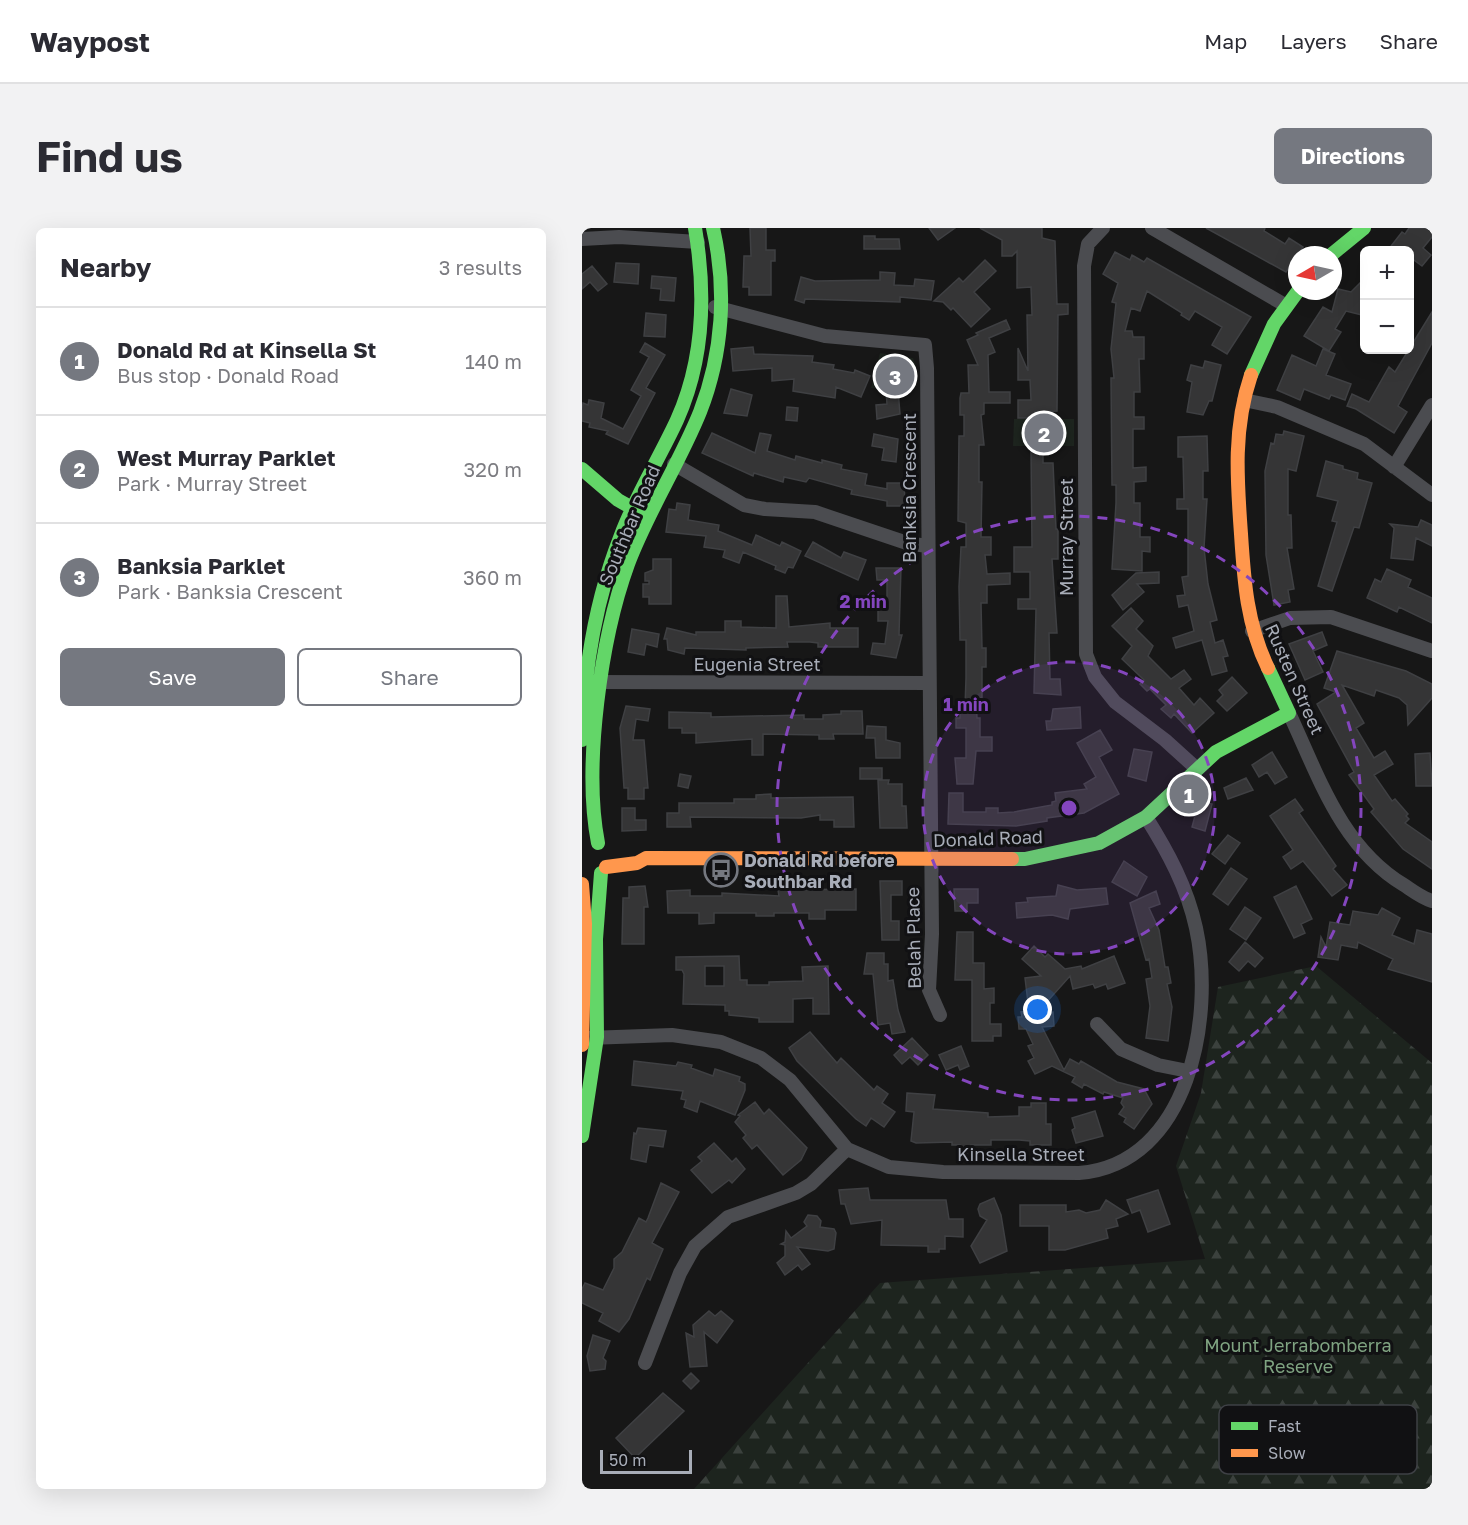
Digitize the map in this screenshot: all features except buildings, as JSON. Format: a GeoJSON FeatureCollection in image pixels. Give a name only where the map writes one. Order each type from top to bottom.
{"type":"FeatureCollection","features":[{"type":"Feature","properties":{"kind":"main road","name":"Southbar Road"},"geometry":{"type":"LineString","coordinates":[[603,870],[607,859],[606,848],[593,800],[599,682],[614,606],[627,565],[648,516],[701,409],[711,375],[721,308],[720,273],[713,228]]}},
{"type":"Feature","properties":{"kind":"main road"},"geometry":{"type":"LineString","coordinates":[[1342,246],[1364,228]]}},
{"type":"Feature","properties":{"kind":"main road","name":"Southbar Road"},"geometry":{"type":"LineString","coordinates":[[582,740],[584,681],[598,606],[611,561],[632,508],[672,430],[687,395],[698,340],[701,306],[697,235]]}},
{"type":"Feature","properties":{"kind":"main road","name":"Rusten Street"},"geometry":{"type":"LineString","coordinates":[[1289,713],[1252,631],[1243,579],[1237,443],[1244,400],[1265,341],[1290,300]]}},
{"type":"Feature","properties":{"kind":"main road"},"geometry":{"type":"LineString","coordinates":[[582,469],[618,500],[648,516]]}},
{"type":"Feature","properties":{"kind":"main road","name":"Donald Road"},"geometry":{"type":"LineString","coordinates":[[582,841],[646,858],[1025,859],[1061,853],[1099,843],[1146,817],[1197,769],[1239,739],[1289,713]]}},
{"type":"Feature","properties":{"kind":"main road","name":"Donald Road"},"geometry":{"type":"LineString","coordinates":[[582,876],[593,877],[603,870],[637,863],[646,858]]}},
{"type":"Feature","properties":{"kind":"main road"},"geometry":{"type":"LineString","coordinates":[[582,1136],[587,1040],[603,870]]}},
{"type":"Feature","properties":{"kind":"main road"},"geometry":{"type":"LineString","coordinates":[[582,884],[585,902],[587,1040]]}},
{"type":"Feature","properties":{"kind":"street","name":"Murray Street"},"geometry":{"type":"LineString","coordinates":[[1103,228],[1088,244],[1084,266],[1086,654],[1095,677],[1115,702],[1165,740],[1197,769]]}},
{"type":"Feature","properties":{"kind":"street"},"geometry":{"type":"LineString","coordinates":[[1152,228],[1285,306]]}},
{"type":"Feature","properties":{"kind":"street"},"geometry":{"type":"LineString","coordinates":[[582,239],[697,235]]}},
{"type":"Feature","properties":{"kind":"street","name":"Banksia Crescent"},"geometry":{"type":"LineString","coordinates":[[701,306],[721,308],[832,338],[925,345],[930,859]]}},
{"type":"Feature","properties":{"kind":"street"},"geometry":{"type":"LineString","coordinates":[[1244,400],[1277,407],[1364,444],[1432,495]]}},
{"type":"Feature","properties":{"kind":"street"},"geometry":{"type":"LineString","coordinates":[[1394,467],[1432,405]]}},
{"type":"Feature","properties":{"kind":"street"},"geometry":{"type":"LineString","coordinates":[[674,464],[728,497],[750,506],[825,514],[907,543],[927,546]]}},
{"type":"Feature","properties":{"kind":"street"},"geometry":{"type":"LineString","coordinates":[[1252,631],[1290,618],[1331,617],[1432,651]]}},
{"type":"Feature","properties":{"kind":"street","name":"Eugenia Street"},"geometry":{"type":"LineString","coordinates":[[584,681],[929,683]]}},
{"type":"Feature","properties":{"kind":"street","name":"Rusten Street"},"geometry":{"type":"LineString","coordinates":[[1289,713],[1328,799],[1353,842],[1386,874],[1432,901]]}},
{"type":"Feature","properties":{"kind":"street","name":"Kinsella Street"},"geometry":{"type":"LineString","coordinates":[[587,1040],[672,1035],[721,1041],[761,1058],[790,1080],[847,1149],[889,1167],[916,1171],[1097,1172],[1126,1160],[1145,1146],[1164,1124],[1179,1098],[1199,1032],[1203,996],[1200,953],[1190,903],[1173,859],[1146,817]]}},
{"type":"Feature","properties":{"kind":"street","name":"Belah Place"},"geometry":{"type":"LineString","coordinates":[[930,859],[932,934],[929,990],[940,1014]]}},
{"type":"Feature","properties":{"kind":"street"},"geometry":{"type":"LineString","coordinates":[[1097,1024],[1121,1049],[1158,1065],[1188,1071]]}},
{"type":"Feature","properties":{"kind":"street"},"geometry":{"type":"LineString","coordinates":[[645,1362],[680,1273],[695,1246],[728,1217],[796,1193],[810,1184],[847,1149]]}},
{"type":"Feature","properties":{"kind":"green space"},"geometry":{"type":"Polygon","coordinates":[[[880,353],[913,358],[916,366],[916,386],[871,388],[880,353]]]}},
{"type":"Feature","properties":{"kind":"green space"},"geometry":{"type":"Polygon","coordinates":[[[1014,419],[1074,419],[1074,446],[1013,446],[1014,419]]]}},
{"type":"Feature","properties":{"kind":"green space","name":"Mount Jerrabomberra Reserve"},"geometry":{"type":"Polygon","coordinates":[[[1316,966],[1432,1063],[1432,1489],[694,1489],[880,1283],[1205,1259],[1176,1166],[1201,1093],[1218,987],[1316,966]]]}},
{"type":"Feature","properties":{"kind":"traffic: fast"},"geometry":{"type":"LineString","coordinates":[[582,740],[588,661],[604,585],[627,520],[677,420],[693,374],[701,301],[701,277],[695,228]]}},
{"type":"Feature","properties":{"kind":"traffic: fast"},"geometry":{"type":"LineString","coordinates":[[598,843],[594,812],[594,740],[603,664],[618,594],[628,564],[692,431],[708,390],[714,367],[721,297],[713,228]]}},
{"type":"Feature","properties":{"kind":"traffic: fast"},"geometry":{"type":"LineString","coordinates":[[1342,246],[1364,228]]}},
{"type":"Feature","properties":{"kind":"traffic: fast"},"geometry":{"type":"LineString","coordinates":[[1251,375],[1274,324],[1291,300]]}},
{"type":"Feature","properties":{"kind":"traffic: fast"},"geometry":{"type":"LineString","coordinates":[[582,469],[618,500],[643,514]]}},
{"type":"Feature","properties":{"kind":"traffic: fast"},"geometry":{"type":"LineString","coordinates":[[1012,859],[1025,859],[1099,843],[1146,817],[1216,752],[1289,713],[1268,668]]}},
{"type":"Feature","properties":{"kind":"traffic: fast"},"geometry":{"type":"LineString","coordinates":[[582,1136],[597,1037],[596,939],[601,873]]}},
{"type":"Feature","properties":{"kind":"traffic: slow"},"geometry":{"type":"LineString","coordinates":[[1251,375],[1241,414],[1238,493],[1248,602],[1255,636],[1268,668]]}},
{"type":"Feature","properties":{"kind":"traffic: slow"},"geometry":{"type":"LineString","coordinates":[[606,867],[637,863],[646,858],[1012,859]]}},
{"type":"Feature","properties":{"kind":"traffic: slow"},"geometry":{"type":"LineString","coordinates":[[582,884],[585,924],[582,1045]]}},
{"type":"Feature","properties":{"kind":"place","name":"Banksia Parklet"},"geometry":{"type":"Point","coordinates":[895,376]}},
{"type":"Feature","properties":{"kind":"place","name":"West Murray Parklet"},"geometry":{"type":"Point","coordinates":[1044,433]}},
{"type":"Feature","properties":{"kind":"place","name":"Donald Rd at Kinsella St"},"geometry":{"type":"Point","coordinates":[1189,794]}},
{"type":"Feature","properties":{"kind":"place","name":"Donald Rd before Southbar Rd"},"geometry":{"type":"Point","coordinates":[721,870]}}]}
